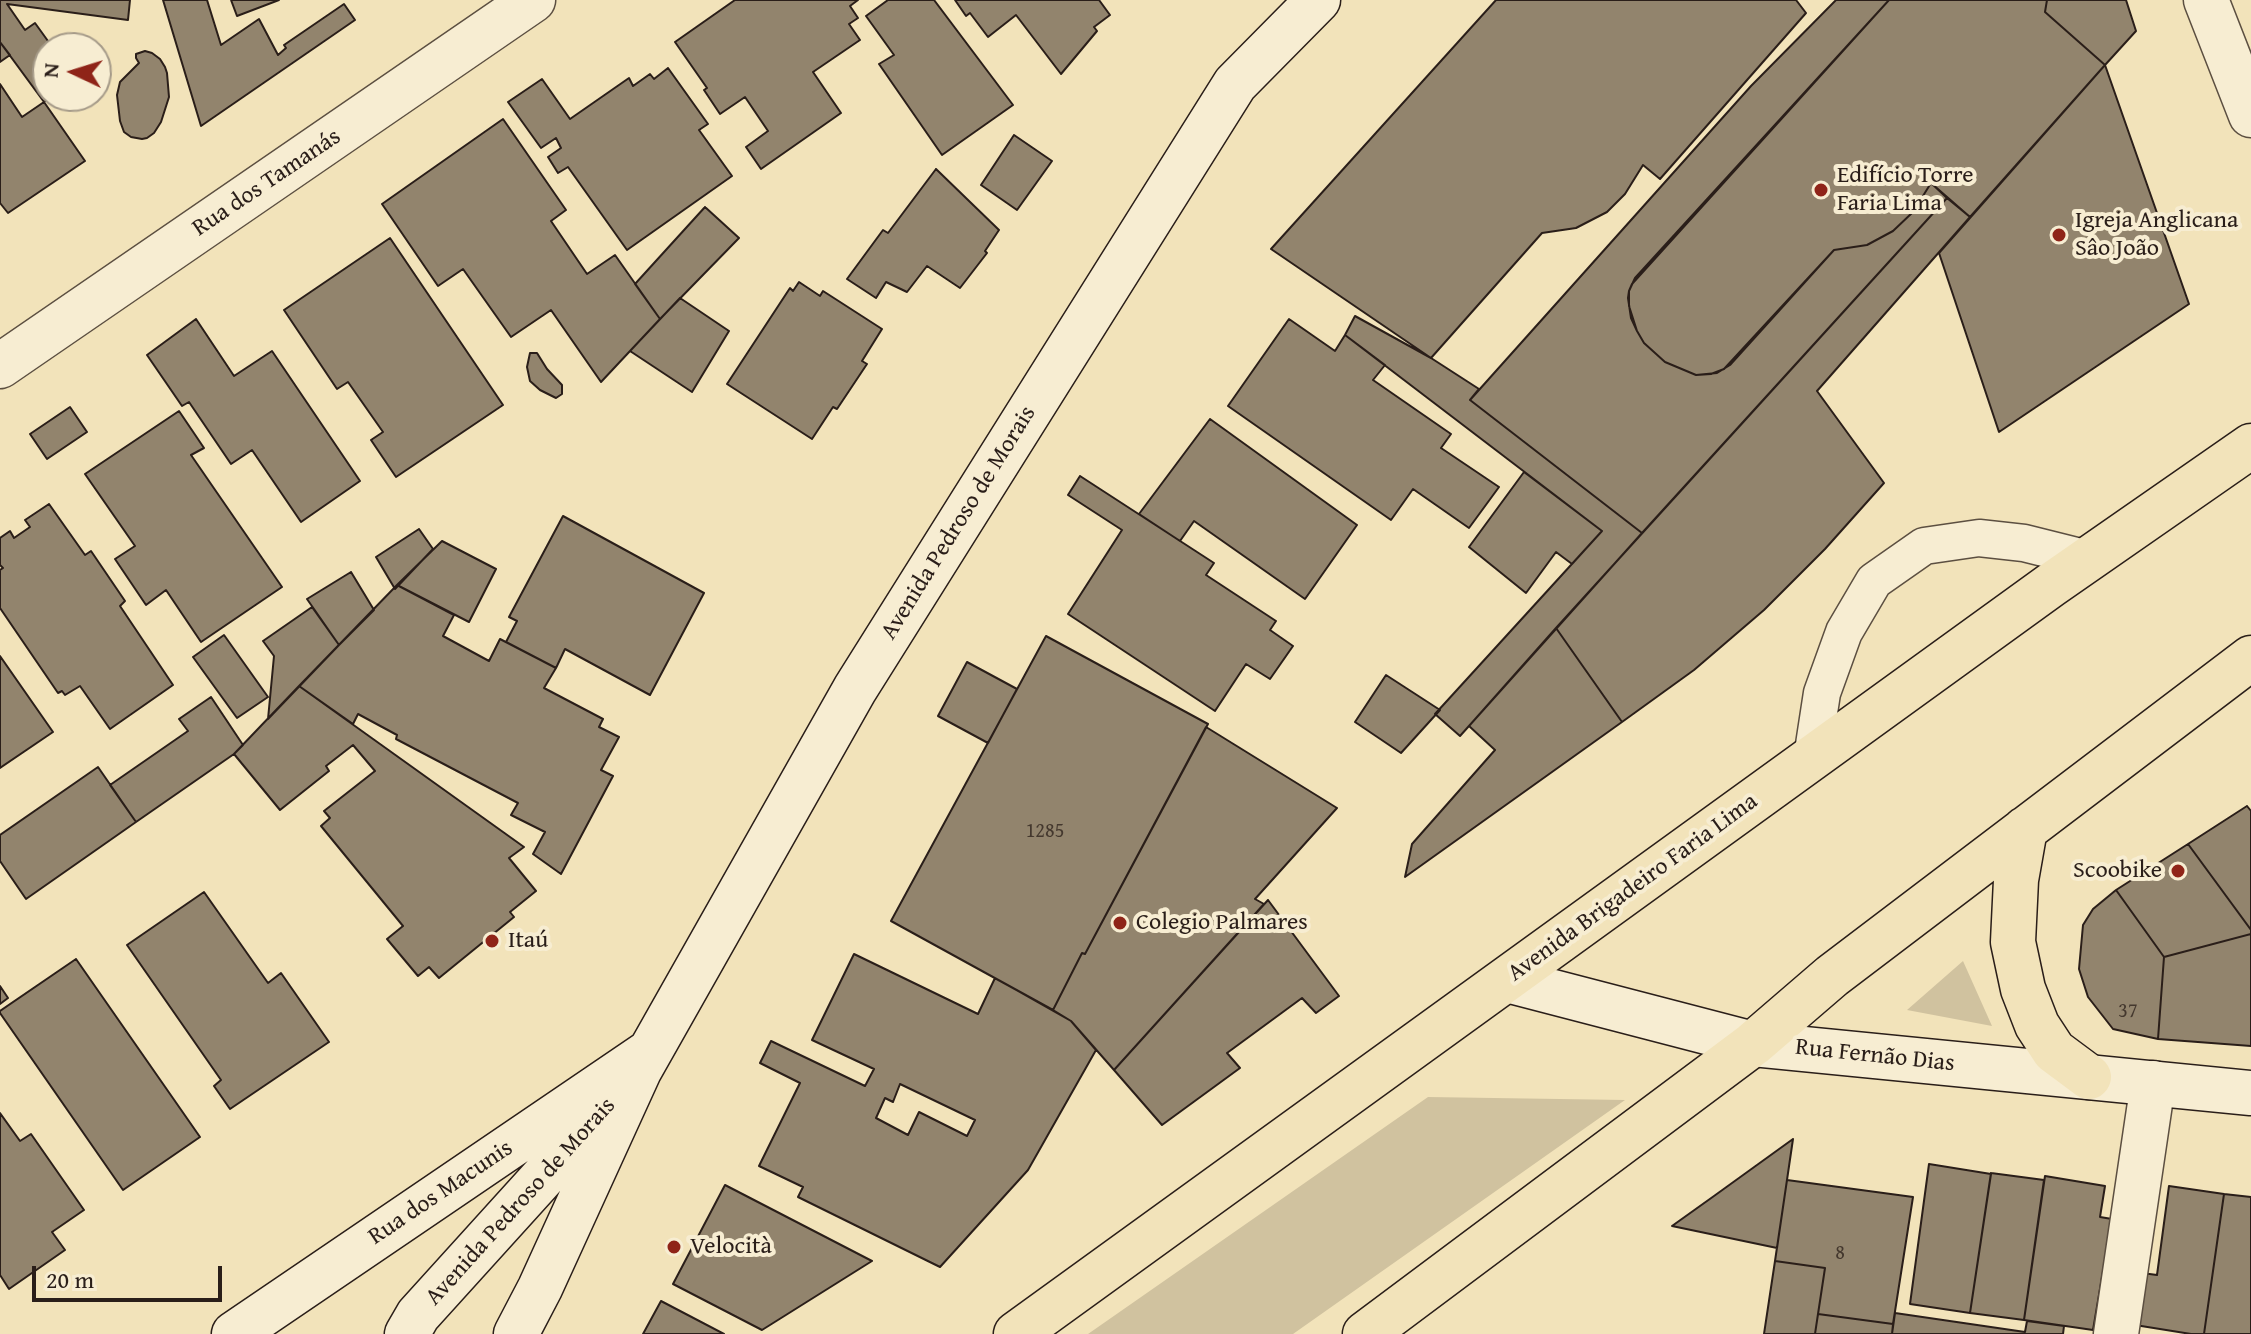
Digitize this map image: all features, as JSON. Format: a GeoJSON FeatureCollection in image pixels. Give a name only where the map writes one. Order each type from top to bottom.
{"type":"FeatureCollection","features":[{"type":"Feature","properties":{"kind":"highway","name":"Avenida Brigadeiro Faria Lima"},"geometry":{"type":"LineString","coordinates":[[1016,1334],[2088,559],[2251,446]]}},
{"type":"Feature","properties":{"kind":"highway"},"geometry":{"type":"LineString","coordinates":[[1365,1334],[1753,1044],[1832,976],[2251,658]]}},
{"type":"Feature","properties":{"kind":"highway"},"geometry":{"type":"LineString","coordinates":[[2025,829],[2016,880],[2013,942],[2023,989],[2037,1025],[2054,1051],[2089,1077]]}},
{"type":"Feature","properties":{"kind":"main road","name":"Rua dos Tamanás"},"geometry":{"type":"LineString","coordinates":[[0,366],[533,0]]}},
{"type":"Feature","properties":{"kind":"main road","name":"Avenida Pedroso de Morais"},"geometry":{"type":"LineString","coordinates":[[516,1334],[644,1062],[855,689],[1235,84],[1318,0]]}},
{"type":"Feature","properties":{"kind":"main road"},"geometry":{"type":"LineString","coordinates":[[2206,0],[2251,115]]}},
{"type":"Feature","properties":{"kind":"main road","name":"Rua Fernão Dias"},"geometry":{"type":"LineString","coordinates":[[1507,980],[1753,1044],[2251,1093]]}},
{"type":"Feature","properties":{"kind":"main road","name":"Avenida Pedroso de Morais"},"geometry":{"type":"LineString","coordinates":[[407,1334],[418,1315],[644,1062]]}},
{"type":"Feature","properties":{"kind":"main road","name":"Rua dos Macunis"},"geometry":{"type":"LineString","coordinates":[[234,1334],[644,1062]]}},
{"type":"Feature","properties":{"kind":"main road"},"geometry":{"type":"LineString","coordinates":[[2116,1334],[2153,1083]]}},
{"type":"Feature","properties":{"kind":"lane"},"geometry":{"type":"LineString","coordinates":[[1812,758],[1822,693],[1844,632],[1874,581],[1924,546],[1979,538],[2024,543],[2088,559]]}},
{"type":"Feature","properties":{"kind":"shaded area"},"geometry":{"type":"Polygon","coordinates":[[[1963,961],[1992,1026],[1907,1010],[1963,961]]]}},
{"type":"Feature","properties":{"kind":"shaded area"},"geometry":{"type":"Polygon","coordinates":[[[1428,1097],[1625,1100],[1293,1334],[1088,1334],[1428,1097]]]}},
{"type":"Feature","properties":{"kind":"building"},"geometry":{"type":"Polygon","coordinates":[[[0,0],[130,0],[128,20],[7,4],[25,30],[35,23],[41,32],[32,32],[32,86],[0,42],[0,0]]]}},
{"type":"Feature","properties":{"kind":"building"},"geometry":{"type":"Polygon","coordinates":[[[163,0],[207,0],[221,45],[259,19],[278,55],[286,48],[284,45],[344,4],[355,20],[201,126],[163,0]]]}},
{"type":"Feature","properties":{"kind":"building"},"geometry":{"type":"Polygon","coordinates":[[[231,0],[279,0],[237,16],[231,0]]]}},
{"type":"Feature","properties":{"kind":"building"},"geometry":{"type":"Polygon","coordinates":[[[735,0],[858,0],[850,6],[858,18],[849,24],[860,40],[813,72],[841,113],[761,169],[746,147],[768,131],[745,97],[720,114],[704,90],[707,88],[675,42],[735,0]]]}},
{"type":"Feature","properties":{"kind":"building"},"geometry":{"type":"Polygon","coordinates":[[[888,0],[934,0],[1013,105],[942,155],[879,64],[894,55],[866,16],[888,0]]]}},
{"type":"Feature","properties":{"kind":"building"},"geometry":{"type":"Polygon","coordinates":[[[955,0],[1099,0],[1110,15],[1094,27],[1097,31],[1061,74],[1016,15],[988,37],[970,13],[966,16],[955,0]]]}},
{"type":"Feature","properties":{"kind":"building"},"geometry":{"type":"Polygon","coordinates":[[[1496,0],[1796,0],[1806,13],[1660,179],[1643,165],[1625,194],[1607,212],[1576,228],[1542,233],[1431,358],[1271,249],[1496,0]]]}},
{"type":"Feature","properties":{"kind":"building"},"geometry":{"type":"Polygon","coordinates":[[[1836,0],[1889,0],[1635,278],[1628,298],[1637,331],[1644,343],[1665,362],[1696,375],[1717,373],[1730,365],[1834,250],[1867,245],[1893,231],[1913,212],[1931,183],[1947,198],[1642,533],[1470,400],[1751,86],[1836,0]]]}},
{"type":"Feature","properties":{"kind":"building","name":"Edifício Torre Faria Lima"},"geometry":{"type":"Polygon","coordinates":[[[1889,0],[2047,0],[2045,12],[2105,65],[1970,217],[1931,183],[1913,212],[1893,231],[1867,245],[1834,250],[1724,369],[1696,375],[1665,362],[1644,343],[1637,331],[1629,306],[1632,284],[1889,0]]]}},
{"type":"Feature","properties":{"kind":"building"},"geometry":{"type":"Polygon","coordinates":[[[2047,0],[2126,0],[2136,31],[2105,65],[2045,12],[2047,0]]]}},
{"type":"Feature","properties":{"kind":"building"},"geometry":{"type":"Polygon","coordinates":[[[0,42],[10,55],[0,62],[0,42]]]}},
{"type":"Feature","properties":{"kind":"building"},"geometry":{"type":"Polygon","coordinates":[[[145,51],[160,59],[165,67],[169,97],[154,133],[142,139],[124,132],[117,95],[120,82],[139,63],[136,54],[145,51]]]}},
{"type":"Feature","properties":{"kind":"building","name":"Igreja Anglicana Sâo João"},"geometry":{"type":"Polygon","coordinates":[[[2105,65],[2189,304],[1999,432],[1939,253],[2105,65]]]}},
{"type":"Feature","properties":{"kind":"building"},"geometry":{"type":"Polygon","coordinates":[[[668,68],[708,124],[699,130],[732,176],[627,250],[568,167],[558,173],[548,157],[561,148],[556,138],[541,148],[508,102],[542,79],[570,119],[629,78],[633,86],[650,74],[654,79],[668,68]]]}},
{"type":"Feature","properties":{"kind":"building"},"geometry":{"type":"Polygon","coordinates":[[[0,84],[22,117],[32,110],[51,112],[85,161],[8,213],[0,203],[0,84]]]}},
{"type":"Feature","properties":{"kind":"building"},"geometry":{"type":"Polygon","coordinates":[[[503,119],[566,210],[551,221],[587,274],[615,255],[660,319],[601,382],[551,310],[511,337],[463,269],[438,286],[382,204],[503,119]]]}},
{"type":"Feature","properties":{"kind":"building"},"geometry":{"type":"Polygon","coordinates":[[[1014,135],[1052,161],[1017,210],[981,185],[1014,135]]]}},
{"type":"Feature","properties":{"kind":"building"},"geometry":{"type":"Polygon","coordinates":[[[936,169],[999,230],[985,251],[987,253],[960,288],[927,266],[907,292],[886,282],[876,298],[847,279],[883,230],[888,233],[936,169]]]}},
{"type":"Feature","properties":{"kind":"building"},"geometry":{"type":"Polygon","coordinates":[[[1947,198],[1970,217],[1817,391],[1884,483],[1825,549],[1764,610],[1694,670],[1622,722],[1556,628],[1947,198]]]}},
{"type":"Feature","properties":{"kind":"building"},"geometry":{"type":"Polygon","coordinates":[[[705,207],[739,238],[660,319],[635,284],[705,207]]]}},
{"type":"Feature","properties":{"kind":"building"},"geometry":{"type":"Polygon","coordinates":[[[390,238],[503,405],[396,477],[371,440],[383,432],[348,382],[337,389],[284,310],[390,238]]]}},
{"type":"Feature","properties":{"kind":"building"},"geometry":{"type":"Polygon","coordinates":[[[799,282],[820,296],[823,291],[882,329],[862,361],[867,364],[837,409],[833,407],[812,439],[727,384],[790,288],[793,291],[799,282]]]}},
{"type":"Feature","properties":{"kind":"building"},"geometry":{"type":"Polygon","coordinates":[[[680,298],[729,331],[692,392],[630,351],[680,298]]]}},
{"type":"Feature","properties":{"kind":"building"},"geometry":{"type":"Polygon","coordinates":[[[1355,316],[1479,389],[1470,400],[1642,533],[1460,736],[1435,714],[1602,531],[1345,335],[1355,316]]]}},
{"type":"Feature","properties":{"kind":"building"},"geometry":{"type":"Polygon","coordinates":[[[196,319],[234,376],[272,351],[360,481],[301,522],[252,450],[231,464],[189,402],[182,406],[147,355],[196,319]]]}},
{"type":"Feature","properties":{"kind":"building"},"geometry":{"type":"Polygon","coordinates":[[[1289,319],[1335,351],[1345,335],[1385,365],[1373,380],[1451,434],[1441,448],[1499,487],[1469,528],[1413,489],[1391,520],[1228,406],[1289,319]]]}},
{"type":"Feature","properties":{"kind":"building"},"geometry":{"type":"Polygon","coordinates":[[[530,353],[537,353],[562,385],[562,394],[556,398],[530,381],[527,367],[530,353]]]}},
{"type":"Feature","properties":{"kind":"building"},"geometry":{"type":"Polygon","coordinates":[[[70,407],[87,432],[47,459],[30,434],[70,407]]]}},
{"type":"Feature","properties":{"kind":"building"},"geometry":{"type":"Polygon","coordinates":[[[179,411],[204,448],[191,455],[282,587],[201,642],[166,590],[146,605],[115,559],[135,546],[85,474],[179,411]]]}},
{"type":"Feature","properties":{"kind":"building"},"geometry":{"type":"Polygon","coordinates":[[[1210,419],[1357,525],[1305,599],[1194,521],[1180,541],[1139,514],[1210,419]]]}},
{"type":"Feature","properties":{"kind":"building"},"geometry":{"type":"Polygon","coordinates":[[[1524,472],[1602,531],[1572,564],[1556,552],[1526,593],[1469,547],[1524,472]]]}},
{"type":"Feature","properties":{"kind":"building"},"geometry":{"type":"Polygon","coordinates":[[[1080,476],[1214,563],[1206,575],[1276,621],[1270,630],[1293,646],[1270,679],[1246,664],[1215,711],[1068,614],[1122,530],[1068,495],[1080,476]]]}},
{"type":"Feature","properties":{"kind":"building"},"geometry":{"type":"Polygon","coordinates":[[[49,504],[85,555],[91,551],[125,601],[120,606],[173,685],[110,729],[80,686],[65,695],[62,691],[58,693],[0,608],[0,570],[3,568],[0,565],[0,538],[10,531],[14,538],[30,527],[25,520],[49,504]]]}},
{"type":"Feature","properties":{"kind":"building"},"geometry":{"type":"Polygon","coordinates":[[[563,516],[704,593],[650,695],[565,649],[556,668],[506,642],[517,621],[509,617],[563,516]]]}},
{"type":"Feature","properties":{"kind":"building"},"geometry":{"type":"Polygon","coordinates":[[[419,529],[433,549],[395,589],[376,557],[419,529]]]}},
{"type":"Feature","properties":{"kind":"building"},"geometry":{"type":"Polygon","coordinates":[[[442,541],[496,569],[469,622],[397,585],[442,541]]]}},
{"type":"Feature","properties":{"kind":"building"},"geometry":{"type":"Polygon","coordinates":[[[351,572],[374,610],[339,645],[307,599],[351,572]]]}},
{"type":"Feature","properties":{"kind":"building"},"geometry":{"type":"Polygon","coordinates":[[[397,585],[454,615],[443,636],[489,661],[500,639],[556,668],[544,688],[603,719],[599,727],[619,737],[601,770],[613,776],[561,874],[533,854],[545,832],[511,815],[518,803],[396,739],[397,735],[358,714],[353,724],[299,686],[397,585]]]}},
{"type":"Feature","properties":{"kind":"building"},"geometry":{"type":"Polygon","coordinates":[[[312,607],[339,645],[268,719],[274,656],[263,641],[312,607]]]}},
{"type":"Feature","properties":{"kind":"building"},"geometry":{"type":"Polygon","coordinates":[[[1556,628],[1622,722],[1405,877],[1412,844],[1495,750],[1469,726],[1556,628]]]}},
{"type":"Feature","properties":{"kind":"building"},"geometry":{"type":"Polygon","coordinates":[[[224,635],[268,697],[237,718],[193,657],[224,635]]]}},
{"type":"Feature","properties":{"kind":"building"},"geometry":{"type":"Polygon","coordinates":[[[1046,636],[1208,724],[1053,1010],[891,921],[1046,636]]]}},
{"type":"Feature","properties":{"kind":"building"},"geometry":{"type":"Polygon","coordinates":[[[0,656],[53,732],[0,768],[0,656]]]}},
{"type":"Feature","properties":{"kind":"building"},"geometry":{"type":"Polygon","coordinates":[[[967,662],[1017,689],[988,743],[938,716],[967,662]]]}},
{"type":"Feature","properties":{"kind":"building"},"geometry":{"type":"Polygon","coordinates":[[[1386,675],[1440,710],[1401,753],[1355,722],[1386,675]]]}},
{"type":"Feature","properties":{"kind":"building"},"geometry":{"type":"Polygon","coordinates":[[[299,686],[524,847],[509,858],[536,891],[510,912],[514,917],[439,978],[429,967],[418,976],[387,939],[403,926],[321,826],[330,818],[324,811],[375,771],[353,745],[326,766],[329,771],[280,810],[234,754],[299,686]]]}},
{"type":"Feature","properties":{"kind":"building"},"geometry":{"type":"Polygon","coordinates":[[[211,697],[243,745],[136,822],[110,785],[188,731],[179,719],[211,697]]]}},
{"type":"Feature","properties":{"kind":"building"},"geometry":{"type":"Polygon","coordinates":[[[1206,727],[1337,808],[1255,899],[1264,904],[1114,1070],[1071,1021],[1053,1010],[1206,727]]]}},
{"type":"Feature","properties":{"kind":"building"},"geometry":{"type":"Polygon","coordinates":[[[98,767],[136,822],[26,899],[0,861],[0,835],[98,767]]]}},
{"type":"Feature","properties":{"kind":"building"},"geometry":{"type":"Polygon","coordinates":[[[2247,806],[2251,811],[2251,930],[2188,844],[2247,806]]]}},
{"type":"Feature","properties":{"kind":"building"},"geometry":{"type":"Polygon","coordinates":[[[2188,844],[2251,934],[2164,957],[2116,890],[2188,844]]]}},
{"type":"Feature","properties":{"kind":"building"},"geometry":{"type":"Polygon","coordinates":[[[2116,890],[2164,957],[2158,1039],[2113,1029],[2088,997],[2079,969],[2083,925],[2093,909],[2116,890]]]}},
{"type":"Feature","properties":{"kind":"building"},"geometry":{"type":"Polygon","coordinates":[[[204,892],[268,983],[281,973],[329,1042],[230,1109],[214,1086],[221,1080],[127,945],[204,892]]]}},
{"type":"Feature","properties":{"kind":"building"},"geometry":{"type":"Polygon","coordinates":[[[1268,900],[1339,996],[1316,1013],[1302,998],[1227,1053],[1240,1068],[1162,1125],[1114,1070],[1268,900]]]}},
{"type":"Feature","properties":{"kind":"building"},"geometry":{"type":"Polygon","coordinates":[[[2251,934],[2251,1046],[2158,1039],[2164,957],[2251,934]]]}},
{"type":"Feature","properties":{"kind":"building"},"geometry":{"type":"Polygon","coordinates":[[[854,954],[978,1014],[995,978],[1071,1021],[1096,1050],[1028,1170],[940,1267],[798,1197],[803,1187],[759,1166],[800,1083],[760,1063],[771,1041],[865,1086],[874,1069],[812,1040],[854,954]],[[900,1084],[893,1102],[885,1098],[876,1118],[908,1135],[919,1112],[967,1136],[975,1120],[900,1084]]]}},
{"type":"Feature","properties":{"kind":"building"},"geometry":{"type":"Polygon","coordinates":[[[76,959],[200,1137],[123,1190],[0,1013],[76,959]]]}},
{"type":"Feature","properties":{"kind":"building"},"geometry":{"type":"Polygon","coordinates":[[[0,986],[8,998],[0,1004],[0,986]]]}},
{"type":"Feature","properties":{"kind":"building"},"geometry":{"type":"Polygon","coordinates":[[[0,1113],[20,1141],[31,1134],[84,1210],[52,1232],[65,1250],[9,1289],[0,1275],[0,1113]]]}},
{"type":"Feature","properties":{"kind":"building"},"geometry":{"type":"Polygon","coordinates":[[[1793,1139],[1777,1248],[1672,1226],[1714,1196],[1793,1139]]]}},
{"type":"Feature","properties":{"kind":"building"},"geometry":{"type":"Polygon","coordinates":[[[1929,1164],[1991,1174],[1970,1313],[1910,1304],[1929,1164]]]}},
{"type":"Feature","properties":{"kind":"building"},"geometry":{"type":"Polygon","coordinates":[[[1991,1173],[2044,1180],[2024,1320],[1970,1313],[1991,1173]]]}},
{"type":"Feature","properties":{"kind":"building"},"geometry":{"type":"Polygon","coordinates":[[[2045,1176],[2105,1186],[2100,1217],[2112,1219],[2093,1330],[2024,1320],[2045,1176]]]}},
{"type":"Feature","properties":{"kind":"building"},"geometry":{"type":"Polygon","coordinates":[[[1787,1180],[1913,1197],[1893,1324],[1818,1314],[1825,1268],[1775,1261],[1787,1180]]]}},
{"type":"Feature","properties":{"kind":"building"},"geometry":{"type":"Polygon","coordinates":[[[725,1185],[872,1261],[762,1330],[673,1284],[725,1185]]]}},
{"type":"Feature","properties":{"kind":"building"},"geometry":{"type":"Polygon","coordinates":[[[2169,1186],[2224,1194],[2204,1334],[2135,1325],[2142,1273],[2157,1275],[2169,1186]]]}},
{"type":"Feature","properties":{"kind":"building"},"geometry":{"type":"Polygon","coordinates":[[[2224,1194],[2251,1197],[2251,1334],[2204,1334],[2224,1194]]]}},
{"type":"Feature","properties":{"kind":"building"},"geometry":{"type":"Polygon","coordinates":[[[1775,1261],[1825,1268],[1815,1334],[1764,1334],[1775,1261]]]}},
{"type":"Feature","properties":{"kind":"building"},"geometry":{"type":"Polygon","coordinates":[[[661,1301],[724,1334],[643,1334],[661,1301]]]}},
{"type":"Feature","properties":{"kind":"building"},"geometry":{"type":"Polygon","coordinates":[[[1895,1313],[2025,1332],[2027,1321],[2064,1326],[2063,1334],[1892,1334],[1895,1313]]]}},
{"type":"Feature","properties":{"kind":"building"},"geometry":{"type":"Polygon","coordinates":[[[1818,1314],[1893,1324],[1892,1334],[1815,1334],[1818,1314]]]}},
{"type":"Feature","properties":{"kind":"place","name":"Edifício Torre Faria Lima"},"geometry":{"type":"Point","coordinates":[1821,190]}},
{"type":"Feature","properties":{"kind":"place","name":"Igreja Anglicana Sâo João"},"geometry":{"type":"Point","coordinates":[2059,235]}},
{"type":"Feature","properties":{"kind":"place","name":"Scoobike"},"geometry":{"type":"Point","coordinates":[2178,871]}},
{"type":"Feature","properties":{"kind":"place","name":"Colegio Palmares"},"geometry":{"type":"Point","coordinates":[1120,923]}},
{"type":"Feature","properties":{"kind":"place","name":"Itaú"},"geometry":{"type":"Point","coordinates":[492,941]}},
{"type":"Feature","properties":{"kind":"place","name":"Velocità"},"geometry":{"type":"Point","coordinates":[674,1247]}}]}
